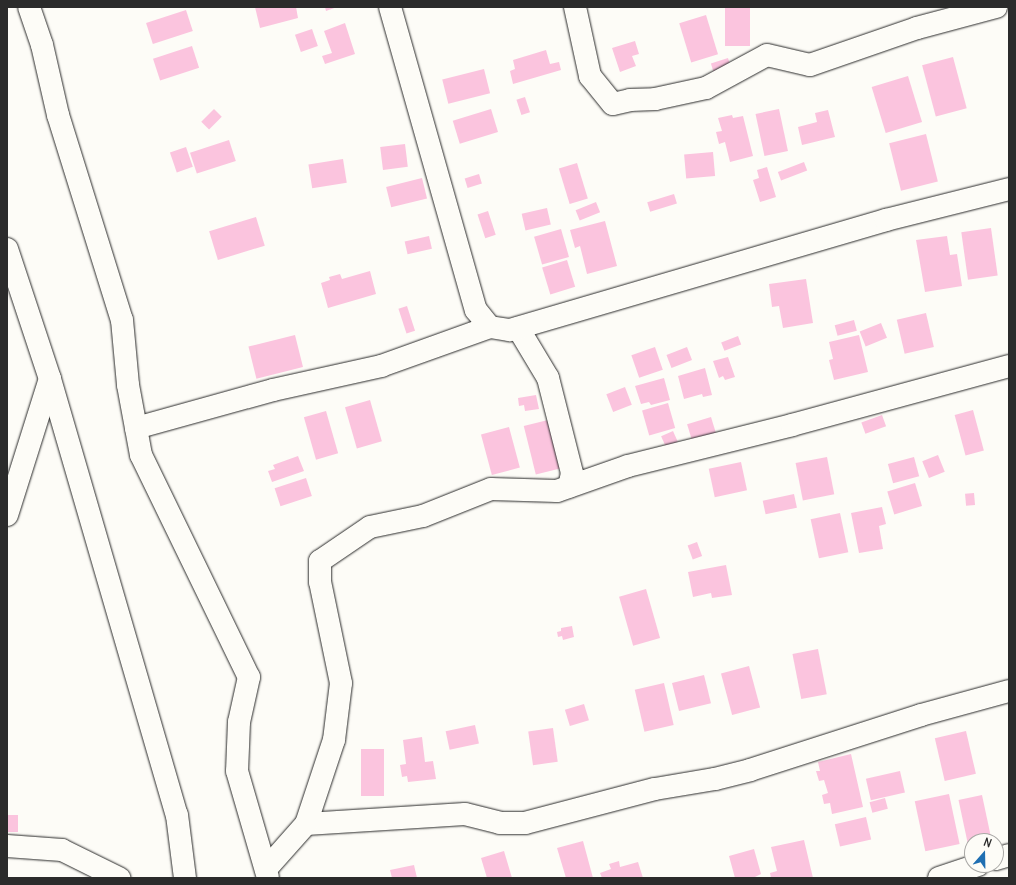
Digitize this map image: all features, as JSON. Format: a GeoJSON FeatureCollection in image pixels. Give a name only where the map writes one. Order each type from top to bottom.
{"type":"FeatureCollection","features":[{"type":"Feature","properties":{"kind":"street"},"geometry":{"type":"LineString","coordinates":[[29,7],[42,45],[58,115],[122,320],[128,385],[141,455],[249,677],[239,722],[237,771],[267,873]]}},
{"type":"Feature","properties":{"kind":"street"},"geometry":{"type":"LineString","coordinates":[[390,7],[476,310],[490,327]]}},
{"type":"Feature","properties":{"kind":"street"},"geometry":{"type":"LineString","coordinates":[[575,7],[590,76],[613,104],[630,100],[655,99],[706,88],[767,56],[810,65],[917,28],[996,7]]}},
{"type":"Feature","properties":{"kind":"street"},"geometry":{"type":"LineString","coordinates":[[136,428],[273,390],[381,366],[490,327],[510,330],[518,328],[886,220],[1009,189]]}},
{"type":"Feature","properties":{"kind":"street"},"geometry":{"type":"LineString","coordinates":[[7,248],[50,379],[177,815],[185,878]]}},
{"type":"Feature","properties":{"kind":"street"},"geometry":{"type":"LineString","coordinates":[[518,328],[548,378],[572,473],[569,487]]}},
{"type":"Feature","properties":{"kind":"street"},"geometry":{"type":"LineString","coordinates":[[267,873],[306,824],[334,740],[341,683],[320,582],[320,561],[370,527],[423,516],[491,489],[557,491],[628,466],[799,423],[1009,366]]}},
{"type":"Feature","properties":{"kind":"street"},"geometry":{"type":"LineString","coordinates":[[9,505],[50,379]]}},
{"type":"Feature","properties":{"kind":"street"},"geometry":{"type":"LineString","coordinates":[[306,824],[464,814],[500,823],[525,823],[655,788],[715,779],[750,770],[921,715],[1009,691]]}},
{"type":"Feature","properties":{"kind":"street"},"geometry":{"type":"LineString","coordinates":[[7,846],[62,850],[120,878]]}},
{"type":"Feature","properties":{"kind":"street"},"geometry":{"type":"LineString","coordinates":[[939,878],[964,872]]}},
{"type":"Feature","properties":{"kind":"building"},"geometry":{"type":"Polygon","coordinates":[[[255,7],[296,7],[298,18],[260,28],[255,7]]]}},
{"type":"Feature","properties":{"kind":"building"},"geometry":{"type":"Polygon","coordinates":[[[325,7],[337,7],[326,11],[325,7]]]}},
{"type":"Feature","properties":{"kind":"building"},"geometry":{"type":"Polygon","coordinates":[[[725,7],[750,7],[750,46],[725,46],[725,7]]]}},
{"type":"Feature","properties":{"kind":"building"},"geometry":{"type":"Polygon","coordinates":[[[186,10],[193,31],[153,44],[146,23],[186,10]]]}},
{"type":"Feature","properties":{"kind":"building"},"geometry":{"type":"Polygon","coordinates":[[[706,15],[718,54],[691,62],[679,23],[706,15]]]}},
{"type":"Feature","properties":{"kind":"building"},"geometry":{"type":"Polygon","coordinates":[[[345,23],[355,54],[325,64],[322,56],[332,53],[324,31],[345,23]]]}},
{"type":"Feature","properties":{"kind":"building"},"geometry":{"type":"Polygon","coordinates":[[[312,29],[318,46],[301,52],[295,35],[312,29]]]}},
{"type":"Feature","properties":{"kind":"building"},"geometry":{"type":"Polygon","coordinates":[[[635,41],[639,54],[632,56],[636,66],[620,72],[612,48],[635,41]]]}},
{"type":"Feature","properties":{"kind":"building"},"geometry":{"type":"Polygon","coordinates":[[[192,46],[199,68],[160,81],[153,59],[192,46]]]}},
{"type":"Feature","properties":{"kind":"building"},"geometry":{"type":"Polygon","coordinates":[[[546,50],[550,64],[559,62],[561,70],[513,84],[510,71],[515,69],[513,60],[546,50]]]}},
{"type":"Feature","properties":{"kind":"building"},"geometry":{"type":"Polygon","coordinates":[[[953,57],[967,108],[936,116],[922,65],[953,57]]]}},
{"type":"Feature","properties":{"kind":"building"},"geometry":{"type":"Polygon","coordinates":[[[728,58],[732,70],[715,76],[711,64],[728,58]]]}},
{"type":"Feature","properties":{"kind":"building"},"geometry":{"type":"Polygon","coordinates":[[[484,69],[490,93],[448,104],[442,79],[484,69]]]}},
{"type":"Feature","properties":{"kind":"building"},"geometry":{"type":"Polygon","coordinates":[[[908,76],[922,122],[886,133],[872,87],[908,76]]]}},
{"type":"Feature","properties":{"kind":"building"},"geometry":{"type":"Polygon","coordinates":[[[525,97],[530,112],[521,115],[516,100],[525,97]]]}},
{"type":"Feature","properties":{"kind":"building"},"geometry":{"type":"Polygon","coordinates":[[[214,109],[222,117],[209,130],[201,122],[214,109]]]}},
{"type":"Feature","properties":{"kind":"building"},"geometry":{"type":"Polygon","coordinates":[[[491,109],[498,132],[460,144],[453,121],[491,109]]]}},
{"type":"Feature","properties":{"kind":"building"},"geometry":{"type":"Polygon","coordinates":[[[779,109],[788,151],[764,156],[756,114],[779,109]]]}},
{"type":"Feature","properties":{"kind":"building"},"geometry":{"type":"Polygon","coordinates":[[[828,110],[835,137],[802,145],[798,127],[817,122],[815,113],[828,110]]]}},
{"type":"Feature","properties":{"kind":"building"},"geometry":{"type":"Polygon","coordinates":[[[732,115],[733,118],[743,116],[753,156],[730,162],[725,142],[719,144],[716,132],[722,131],[718,118],[732,115]]]}},
{"type":"Feature","properties":{"kind":"building"},"geometry":{"type":"Polygon","coordinates":[[[926,134],[938,182],[901,191],[889,143],[926,134]]]}},
{"type":"Feature","properties":{"kind":"building"},"geometry":{"type":"Polygon","coordinates":[[[229,140],[236,161],[197,174],[190,153],[229,140]]]}},
{"type":"Feature","properties":{"kind":"building"},"geometry":{"type":"Polygon","coordinates":[[[405,144],[408,167],[383,170],[380,147],[405,144]]]}},
{"type":"Feature","properties":{"kind":"building"},"geometry":{"type":"Polygon","coordinates":[[[186,147],[193,167],[177,172],[170,153],[186,147]]]}},
{"type":"Feature","properties":{"kind":"building"},"geometry":{"type":"Polygon","coordinates":[[[713,152],[715,176],[686,178],[684,155],[713,152]]]}},
{"type":"Feature","properties":{"kind":"building"},"geometry":{"type":"Polygon","coordinates":[[[343,159],[347,183],[312,188],[308,164],[343,159]]]}},
{"type":"Feature","properties":{"kind":"building"},"geometry":{"type":"Polygon","coordinates":[[[804,162],[807,170],[781,180],[778,172],[804,162]]]}},
{"type":"Feature","properties":{"kind":"building"},"geometry":{"type":"Polygon","coordinates":[[[577,163],[588,198],[570,204],[559,169],[577,163]]]}},
{"type":"Feature","properties":{"kind":"building"},"geometry":{"type":"Polygon","coordinates":[[[767,167],[776,197],[760,202],[753,180],[759,178],[757,170],[767,167]]]}},
{"type":"Feature","properties":{"kind":"building"},"geometry":{"type":"Polygon","coordinates":[[[479,174],[482,184],[468,188],[465,178],[479,174]]]}},
{"type":"Feature","properties":{"kind":"building"},"geometry":{"type":"Polygon","coordinates":[[[422,178],[427,198],[391,207],[386,187],[422,178]]]}},
{"type":"Feature","properties":{"kind":"building"},"geometry":{"type":"Polygon","coordinates":[[[674,194],[677,204],[650,212],[647,202],[674,194]]]}},
{"type":"Feature","properties":{"kind":"building"},"geometry":{"type":"Polygon","coordinates":[[[596,202],[600,212],[580,220],[576,210],[596,202]]]}},
{"type":"Feature","properties":{"kind":"building"},"geometry":{"type":"Polygon","coordinates":[[[547,208],[551,225],[525,230],[522,214],[547,208]]]}},
{"type":"Feature","properties":{"kind":"building"},"geometry":{"type":"Polygon","coordinates":[[[488,211],[496,235],[485,238],[478,214],[488,211]]]}},
{"type":"Feature","properties":{"kind":"building"},"geometry":{"type":"Polygon","coordinates":[[[256,217],[265,246],[218,260],[209,231],[256,217]]]}},
{"type":"Feature","properties":{"kind":"building"},"geometry":{"type":"Polygon","coordinates":[[[605,221],[617,266],[587,274],[580,246],[575,248],[570,230],[605,221]]]}},
{"type":"Feature","properties":{"kind":"building"},"geometry":{"type":"Polygon","coordinates":[[[991,228],[998,276],[968,280],[961,232],[991,228]]]}},
{"type":"Feature","properties":{"kind":"building"},"geometry":{"type":"Polygon","coordinates":[[[561,229],[569,257],[542,265],[534,237],[561,229]]]}},
{"type":"Feature","properties":{"kind":"building"},"geometry":{"type":"Polygon","coordinates":[[[429,236],[432,249],[408,254],[405,242],[429,236]]]}},
{"type":"Feature","properties":{"kind":"building"},"geometry":{"type":"Polygon","coordinates":[[[947,236],[950,255],[957,254],[962,286],[925,292],[916,240],[947,236]]]}},
{"type":"Feature","properties":{"kind":"building"},"geometry":{"type":"Polygon","coordinates":[[[567,260],[575,287],[550,294],[542,268],[567,260]]]}},
{"type":"Feature","properties":{"kind":"building"},"geometry":{"type":"Polygon","coordinates":[[[370,271],[376,294],[328,308],[321,283],[330,280],[329,277],[340,274],[342,279],[370,271]]]}},
{"type":"Feature","properties":{"kind":"building"},"geometry":{"type":"Polygon","coordinates":[[[806,279],[813,323],[783,328],[779,306],[772,307],[769,284],[806,279]]]}},
{"type":"Feature","properties":{"kind":"building"},"geometry":{"type":"Polygon","coordinates":[[[407,306],[415,331],[406,334],[398,309],[407,306]]]}},
{"type":"Feature","properties":{"kind":"building"},"geometry":{"type":"Polygon","coordinates":[[[926,313],[934,347],[905,354],[897,320],[926,313]]]}},
{"type":"Feature","properties":{"kind":"building"},"geometry":{"type":"Polygon","coordinates":[[[854,320],[857,331],[838,336],[835,325],[854,320]]]}},
{"type":"Feature","properties":{"kind":"building"},"geometry":{"type":"Polygon","coordinates":[[[881,323],[887,338],[866,346],[860,332],[881,323]]]}},
{"type":"Feature","properties":{"kind":"building"},"geometry":{"type":"Polygon","coordinates":[[[295,335],[303,367],[256,379],[248,347],[295,335]]]}},
{"type":"Feature","properties":{"kind":"building"},"geometry":{"type":"Polygon","coordinates":[[[859,335],[868,372],[834,380],[829,360],[833,359],[829,342],[859,335]]]}},
{"type":"Feature","properties":{"kind":"building"},"geometry":{"type":"Polygon","coordinates":[[[738,336],[741,344],[724,351],[721,342],[738,336]]]}},
{"type":"Feature","properties":{"kind":"building"},"geometry":{"type":"Polygon","coordinates":[[[655,347],[663,370],[639,378],[631,355],[655,347]]]}},
{"type":"Feature","properties":{"kind":"building"},"geometry":{"type":"Polygon","coordinates":[[[687,347],[692,360],[671,368],[666,355],[687,347]]]}},
{"type":"Feature","properties":{"kind":"building"},"geometry":{"type":"Polygon","coordinates":[[[728,357],[735,377],[725,380],[723,376],[719,378],[713,361],[728,357]]]}},
{"type":"Feature","properties":{"kind":"building"},"geometry":{"type":"Polygon","coordinates":[[[705,368],[712,395],[703,397],[702,394],[684,399],[678,376],[705,368]]]}},
{"type":"Feature","properties":{"kind":"building"},"geometry":{"type":"Polygon","coordinates":[[[664,378],[670,400],[651,405],[649,402],[641,404],[635,386],[664,378]]]}},
{"type":"Feature","properties":{"kind":"building"},"geometry":{"type":"Polygon","coordinates":[[[625,387],[632,405],[613,412],[606,394],[625,387]]]}},
{"type":"Feature","properties":{"kind":"building"},"geometry":{"type":"Polygon","coordinates":[[[536,395],[539,409],[525,411],[524,405],[519,406],[518,398],[536,395]]]}},
{"type":"Feature","properties":{"kind":"building"},"geometry":{"type":"Polygon","coordinates":[[[370,400],[382,441],[357,449],[345,407],[370,400]]]}},
{"type":"Feature","properties":{"kind":"building"},"geometry":{"type":"Polygon","coordinates":[[[668,403],[675,428],[649,435],[642,410],[668,403]]]}},
{"type":"Feature","properties":{"kind":"building"},"geometry":{"type":"Polygon","coordinates":[[[973,410],[984,451],[966,455],[955,415],[973,410]]]}},
{"type":"Feature","properties":{"kind":"building"},"geometry":{"type":"Polygon","coordinates":[[[326,411],[338,453],[316,460],[304,417],[326,411]]]}},
{"type":"Feature","properties":{"kind":"building"},"geometry":{"type":"Polygon","coordinates":[[[882,415],[886,426],[865,434],[861,423],[882,415]]]}},
{"type":"Feature","properties":{"kind":"building"},"geometry":{"type":"Polygon","coordinates":[[[711,417],[716,433],[692,441],[687,424],[711,417]]]}},
{"type":"Feature","properties":{"kind":"building"},"geometry":{"type":"Polygon","coordinates":[[[548,420],[560,469],[536,475],[524,426],[548,420]]]}},
{"type":"Feature","properties":{"kind":"building"},"geometry":{"type":"Polygon","coordinates":[[[509,427],[520,468],[492,475],[481,435],[509,427]]]}},
{"type":"Feature","properties":{"kind":"building"},"geometry":{"type":"Polygon","coordinates":[[[673,431],[678,442],[666,447],[661,436],[673,431]]]}},
{"type":"Feature","properties":{"kind":"building"},"geometry":{"type":"Polygon","coordinates":[[[938,455],[945,472],[929,478],[922,461],[938,455]]]}},
{"type":"Feature","properties":{"kind":"building"},"geometry":{"type":"Polygon","coordinates":[[[298,456],[304,471],[272,482],[268,471],[275,469],[273,465],[298,456]]]}},
{"type":"Feature","properties":{"kind":"building"},"geometry":{"type":"Polygon","coordinates":[[[827,457],[834,494],[803,500],[796,463],[827,457]]]}},
{"type":"Feature","properties":{"kind":"building"},"geometry":{"type":"Polygon","coordinates":[[[914,457],[919,476],[893,483],[888,464],[914,457]]]}},
{"type":"Feature","properties":{"kind":"building"},"geometry":{"type":"Polygon","coordinates":[[[741,462],[747,490],[715,497],[709,469],[741,462]]]}},
{"type":"Feature","properties":{"kind":"building"},"geometry":{"type":"Polygon","coordinates":[[[306,478],[312,496],[280,506],[275,488],[306,478]]]}},
{"type":"Feature","properties":{"kind":"building"},"geometry":{"type":"Polygon","coordinates":[[[915,483],[922,506],[894,514],[887,491],[915,483]]]}},
{"type":"Feature","properties":{"kind":"building"},"geometry":{"type":"Polygon","coordinates":[[[974,493],[975,505],[966,506],[965,494],[974,493]]]}},
{"type":"Feature","properties":{"kind":"building"},"geometry":{"type":"Polygon","coordinates":[[[794,494],[797,508],[766,514],[763,501],[794,494]]]}},
{"type":"Feature","properties":{"kind":"building"},"geometry":{"type":"Polygon","coordinates":[[[882,507],[886,524],[879,526],[883,549],[859,553],[851,513],[882,507]]]}},
{"type":"Feature","properties":{"kind":"building"},"geometry":{"type":"Polygon","coordinates":[[[840,513],[848,552],[819,558],[811,519],[840,513]]]}},
{"type":"Feature","properties":{"kind":"building"},"geometry":{"type":"Polygon","coordinates":[[[697,542],[702,556],[693,560],[688,545],[697,542]]]}},
{"type":"Feature","properties":{"kind":"building"},"geometry":{"type":"Polygon","coordinates":[[[726,565],[732,595],[712,598],[711,593],[693,597],[688,572],[726,565]]]}},
{"type":"Feature","properties":{"kind":"building"},"geometry":{"type":"Polygon","coordinates":[[[646,589],[660,638],[633,646],[619,597],[646,589]]]}},
{"type":"Feature","properties":{"kind":"building"},"geometry":{"type":"Polygon","coordinates":[[[572,626],[574,637],[563,640],[562,636],[558,637],[557,632],[561,631],[561,628],[572,626]]]}},
{"type":"Feature","properties":{"kind":"building"},"geometry":{"type":"Polygon","coordinates":[[[818,649],[827,694],[801,699],[792,654],[818,649]]]}},
{"type":"Feature","properties":{"kind":"building"},"geometry":{"type":"Polygon","coordinates":[[[749,666],[760,708],[732,715],[721,674],[749,666]]]}},
{"type":"Feature","properties":{"kind":"building"},"geometry":{"type":"Polygon","coordinates":[[[704,675],[711,703],[679,711],[672,683],[704,675]]]}},
{"type":"Feature","properties":{"kind":"building"},"geometry":{"type":"Polygon","coordinates":[[[664,683],[674,725],[644,732],[635,690],[664,683]]]}},
{"type":"Feature","properties":{"kind":"building"},"geometry":{"type":"Polygon","coordinates":[[[584,704],[589,720],[570,726],[565,710],[584,704]]]}},
{"type":"Feature","properties":{"kind":"building"},"geometry":{"type":"Polygon","coordinates":[[[475,725],[479,744],[450,750],[446,731],[475,725]]]}},
{"type":"Feature","properties":{"kind":"building"},"geometry":{"type":"Polygon","coordinates":[[[553,728],[558,762],[533,765],[528,731],[553,728]]]}},
{"type":"Feature","properties":{"kind":"building"},"geometry":{"type":"Polygon","coordinates":[[[966,731],[976,774],[945,781],[935,738],[966,731]]]}},
{"type":"Feature","properties":{"kind":"building"},"geometry":{"type":"Polygon","coordinates":[[[422,737],[425,762],[433,761],[436,779],[408,782],[407,776],[402,777],[400,765],[406,764],[403,740],[422,737]]]}},
{"type":"Feature","properties":{"kind":"building"},"geometry":{"type":"Polygon","coordinates":[[[361,749],[384,749],[384,796],[361,796],[361,749]]]}},
{"type":"Feature","properties":{"kind":"building"},"geometry":{"type":"Polygon","coordinates":[[[851,754],[863,807],[832,814],[830,803],[824,804],[822,795],[828,793],[824,780],[819,781],[816,771],[820,771],[818,762],[851,754]]]}},
{"type":"Feature","properties":{"kind":"building"},"geometry":{"type":"Polygon","coordinates":[[[900,771],[905,792],[871,800],[866,779],[900,771]]]}},
{"type":"Feature","properties":{"kind":"building"},"geometry":{"type":"Polygon","coordinates":[[[949,794],[960,844],[925,851],[915,801],[949,794]]]}},
{"type":"Feature","properties":{"kind":"building"},"geometry":{"type":"Polygon","coordinates":[[[982,795],[990,833],[966,833],[959,800],[982,795]]]}},
{"type":"Feature","properties":{"kind":"building"},"geometry":{"type":"Polygon","coordinates":[[[885,798],[888,809],[872,813],[870,802],[885,798]]]}},
{"type":"Feature","properties":{"kind":"building"},"geometry":{"type":"Polygon","coordinates":[[[7,815],[18,815],[18,832],[7,832],[7,815]]]}},
{"type":"Feature","properties":{"kind":"building"},"geometry":{"type":"Polygon","coordinates":[[[866,817],[871,839],[840,847],[835,824],[866,817]]]}},
{"type":"Feature","properties":{"kind":"building"},"geometry":{"type":"Polygon","coordinates":[[[804,840],[813,878],[771,878],[770,873],[777,871],[771,847],[804,840]]]}},
{"type":"Feature","properties":{"kind":"building"},"geometry":{"type":"Polygon","coordinates":[[[583,841],[593,878],[566,878],[557,848],[583,841]]]}},
{"type":"Feature","properties":{"kind":"building"},"geometry":{"type":"Polygon","coordinates":[[[754,849],[761,874],[753,878],[735,878],[729,856],[754,849]]]}},
{"type":"Feature","properties":{"kind":"building"},"geometry":{"type":"Polygon","coordinates":[[[504,851],[512,878],[487,878],[481,858],[504,851]]]}},
{"type":"Feature","properties":{"kind":"building"},"geometry":{"type":"Polygon","coordinates":[[[619,861],[620,867],[638,862],[643,878],[602,878],[600,873],[611,869],[609,864],[619,861]]]}},
{"type":"Feature","properties":{"kind":"building"},"geometry":{"type":"Polygon","coordinates":[[[414,865],[417,878],[392,878],[390,870],[414,865]]]}}]}
